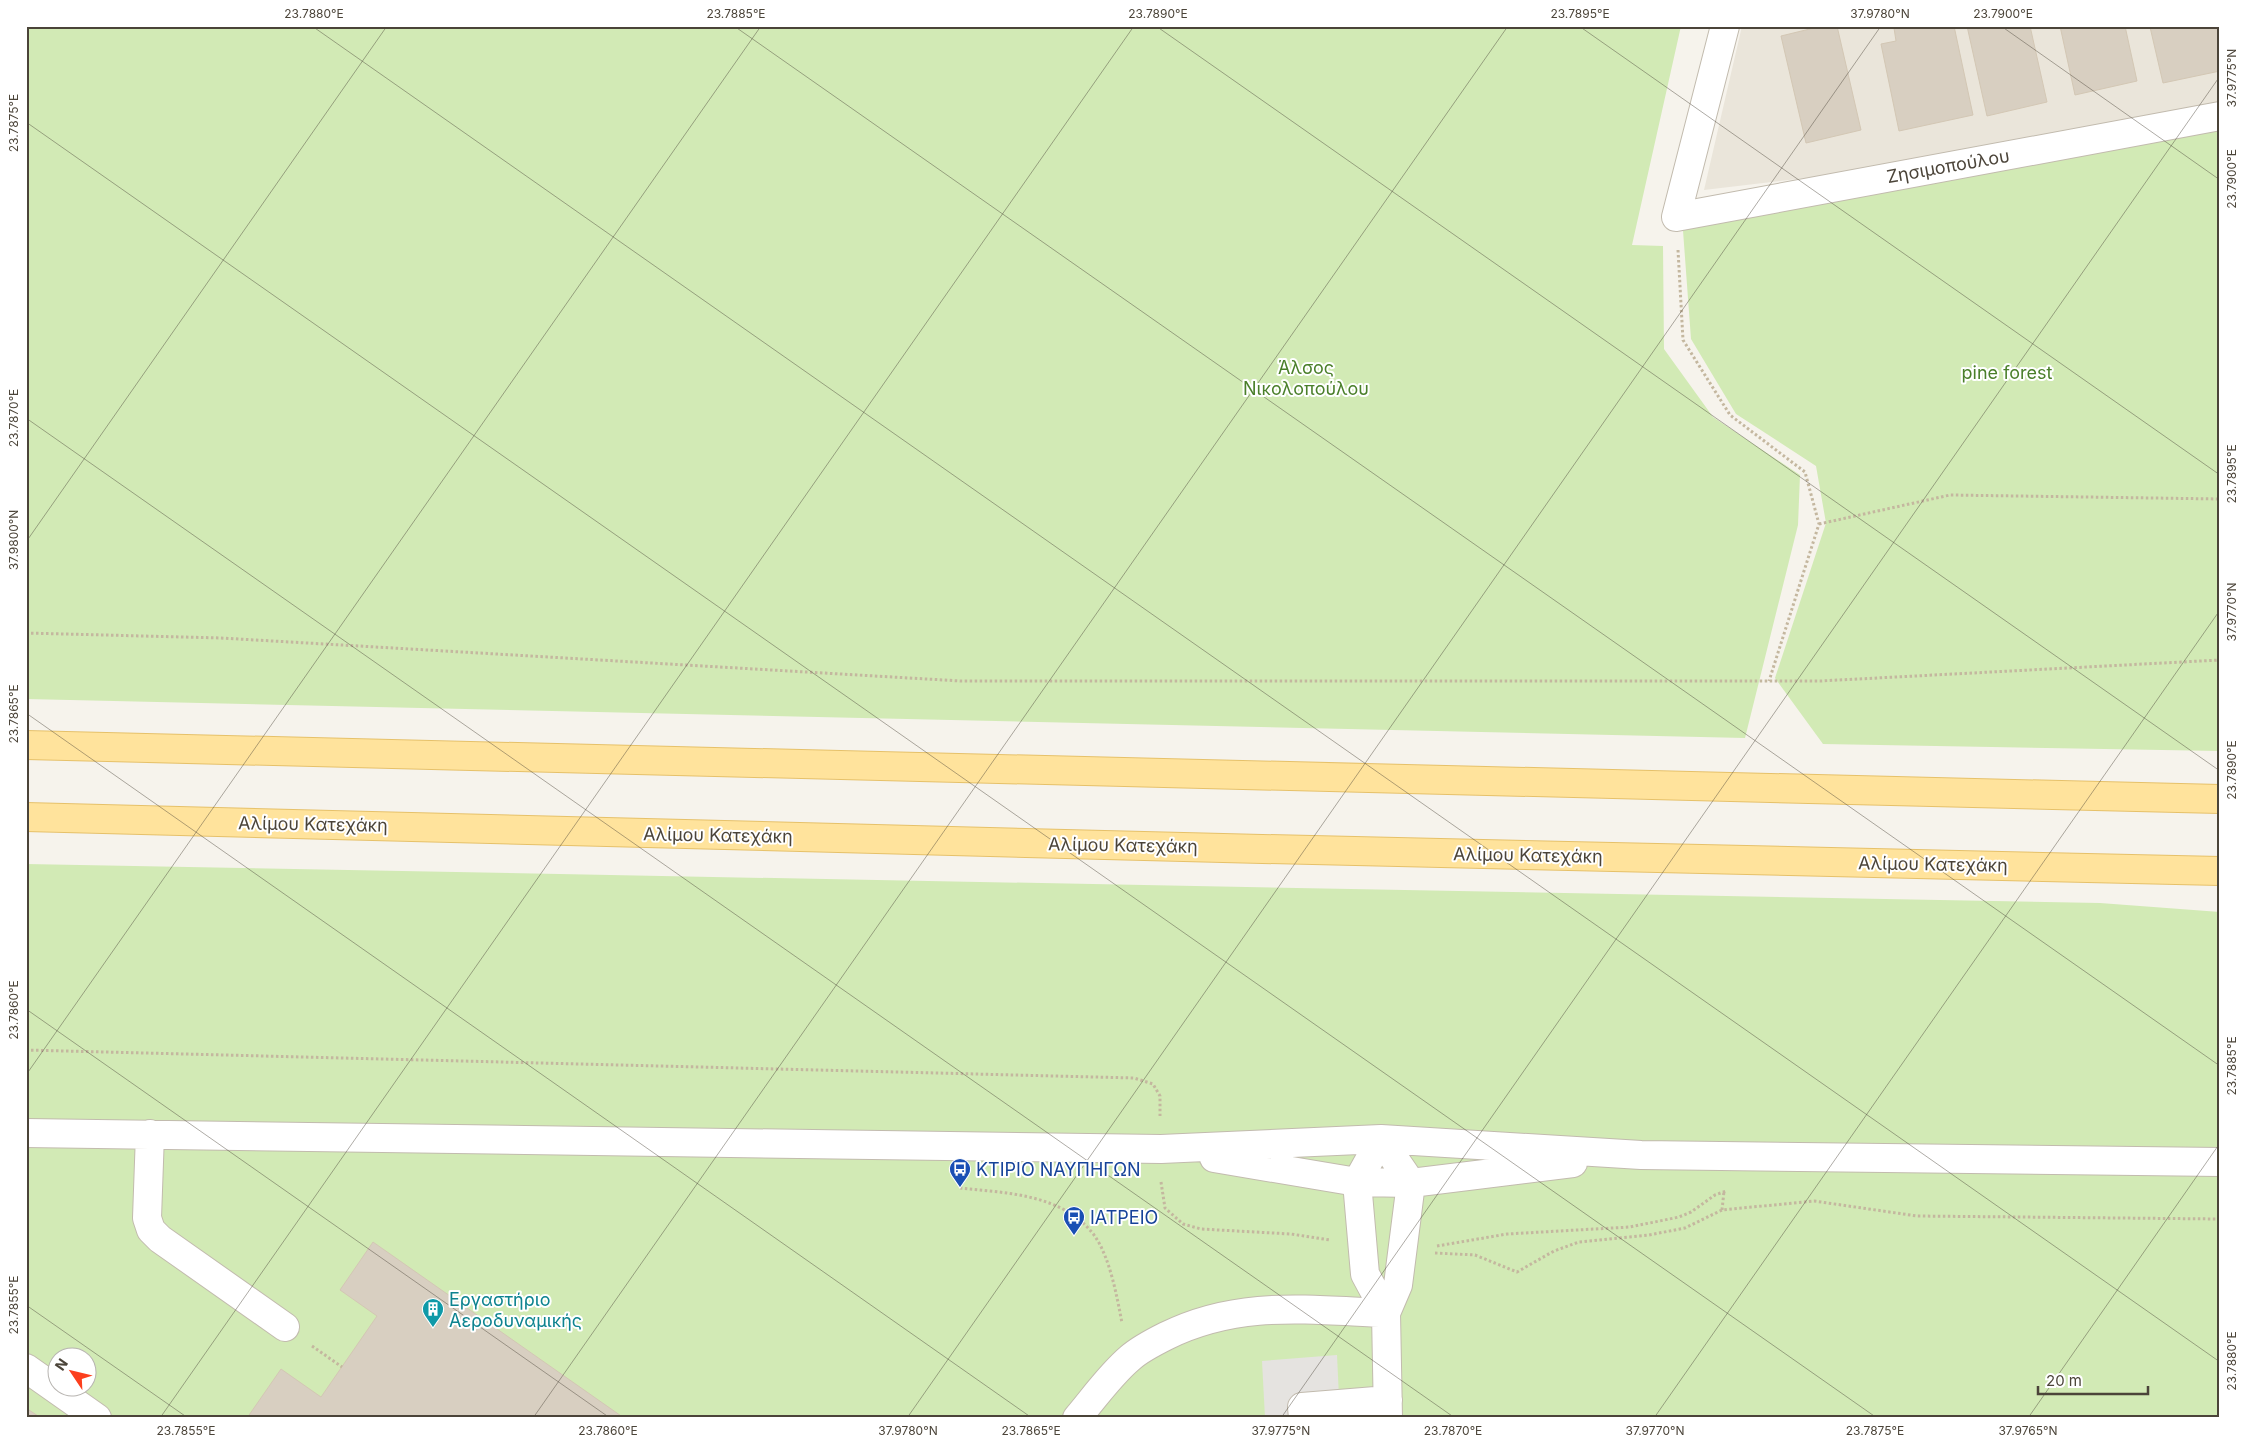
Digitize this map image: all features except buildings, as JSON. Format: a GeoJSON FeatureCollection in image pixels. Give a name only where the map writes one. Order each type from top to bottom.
{"type":"FeatureCollection","features":[{"type":"Feature","properties":{"kind":"main road"},"geometry":{"type":"LineString","coordinates":[[26,745],[2220,799]]}},
{"type":"Feature","properties":{"kind":"main road","name":"Αλίμου Κατεχάκη"},"geometry":{"type":"LineString","coordinates":[[26,817],[2220,871]]}},
{"type":"Feature","properties":{"kind":"street"},"geometry":{"type":"LineString","coordinates":[[1676,217],[1725,26]]}},
{"type":"Feature","properties":{"kind":"street","name":"Ζησιμοπούλου"},"geometry":{"type":"LineString","coordinates":[[1676,217],[2220,116]]}},
{"type":"Feature","properties":{"kind":"street"},"geometry":{"type":"LineString","coordinates":[[26,1133],[1160,1148],[1381,1139],[1641,1154],[2220,1162]]}},
{"type":"Feature","properties":{"kind":"street"},"geometry":{"type":"LineString","coordinates":[[150,1134],[147,1218],[151,1230],[160,1239],[285,1327]]}},
{"type":"Feature","properties":{"kind":"street"},"geometry":{"type":"LineString","coordinates":[[1381,1139],[1357,1182],[1365,1274],[1386,1313]]}},
{"type":"Feature","properties":{"kind":"street"},"geometry":{"type":"LineString","coordinates":[[1302,1418],[1302,1406],[1388,1409],[1386,1313],[1398,1285],[1411,1182],[1381,1139]]}},
{"type":"Feature","properties":{"kind":"street"},"geometry":{"type":"LineString","coordinates":[[1160,1148],[1357,1182],[1411,1182],[1641,1154]]}},
{"type":"Feature","properties":{"kind":"street"},"geometry":{"type":"LineString","coordinates":[[1077,1418],[1130,1357],[1175,1332],[1220,1316],[1273,1308],[1386,1313]]}},
{"type":"Feature","properties":{"kind":"street"},"geometry":{"type":"LineString","coordinates":[[26,1368],[97,1418]]}},
{"type":"Feature","properties":{"kind":"path"},"geometry":{"type":"LineString","coordinates":[[1676,217],[1683,340],[1730,415],[1805,472],[1820,524],[1769,681]]}},
{"type":"Feature","properties":{"kind":"path"},"geometry":{"type":"LineString","coordinates":[[1820,524],[1950,495],[2220,499]]}},
{"type":"Feature","properties":{"kind":"path"},"geometry":{"type":"LineString","coordinates":[[26,633],[231,638],[961,680],[1820,681],[2220,660]]}},
{"type":"Feature","properties":{"kind":"path"},"geometry":{"type":"LineString","coordinates":[[26,1050],[1134,1078],[1153,1084],[1160,1096],[1161,1190],[1165,1208],[1183,1224],[1201,1229],[1291,1234],[1362,1246]]}},
{"type":"Feature","properties":{"kind":"path"},"geometry":{"type":"LineString","coordinates":[[960,1188],[1038,1199],[1071,1213],[1094,1236],[1106,1261],[1130,1357]]}},
{"type":"Feature","properties":{"kind":"path"},"geometry":{"type":"LineString","coordinates":[[1402,1252],[1507,1234],[1630,1227],[1679,1217],[1691,1212],[1715,1195],[1733,1190]]}},
{"type":"Feature","properties":{"kind":"path"},"geometry":{"type":"LineString","coordinates":[[1402,1252],[1475,1255],[1518,1272],[1554,1251],[1579,1242],[1650,1236],[1676,1230],[1722,1210],[1814,1201],[1917,1216],[2220,1219]]}},
{"type":"Feature","properties":{"kind":"shaded area"},"geometry":{"type":"Polygon","coordinates":[[[1742,26],[2220,26],[2220,129],[1704,190],[1742,26]]]}},
{"type":"Feature","properties":{"kind":"shaded area"},"geometry":{"type":"Polygon","coordinates":[[[1337,1355],[1340,1418],[1265,1418],[1262,1361],[1337,1355]]]}},
{"type":"Feature","properties":{"kind":"green space","name":"Άλσος Νικολοπούλου"},"geometry":{"type":"Polygon","coordinates":[[[26,26],[1681,26],[1632,245],[1663,246],[1664,349],[1713,417],[1800,475],[1798,525],[1745,738],[26,699],[26,26]]]}},
{"type":"Feature","properties":{"kind":"green space","name":"pine forest"},"geometry":{"type":"Polygon","coordinates":[[[2220,117],[2220,751],[1823,744],[1775,678],[1826,523],[1816,466],[1736,414],[1691,339],[1682,217],[2220,117]]]}},
{"type":"Feature","properties":{"kind":"green space"},"geometry":{"type":"Polygon","coordinates":[[[26,864],[2100,903],[2220,912],[2220,1418],[26,1418],[26,864]]]}},
{"type":"Feature","properties":{"kind":"place","name":"ΚΤΙΡΙΟ ΝΑΥΠΗΓΩΝ"},"geometry":{"type":"Point","coordinates":[960,1188]}},
{"type":"Feature","properties":{"kind":"place","name":"ΙΑΤΡΕΙΟ"},"geometry":{"type":"Point","coordinates":[1074,1236]}},
{"type":"Feature","properties":{"kind":"place","name":"Εργαστήριο Αεροδυναμικής"},"geometry":{"type":"Point","coordinates":[433,1328]}}]}
